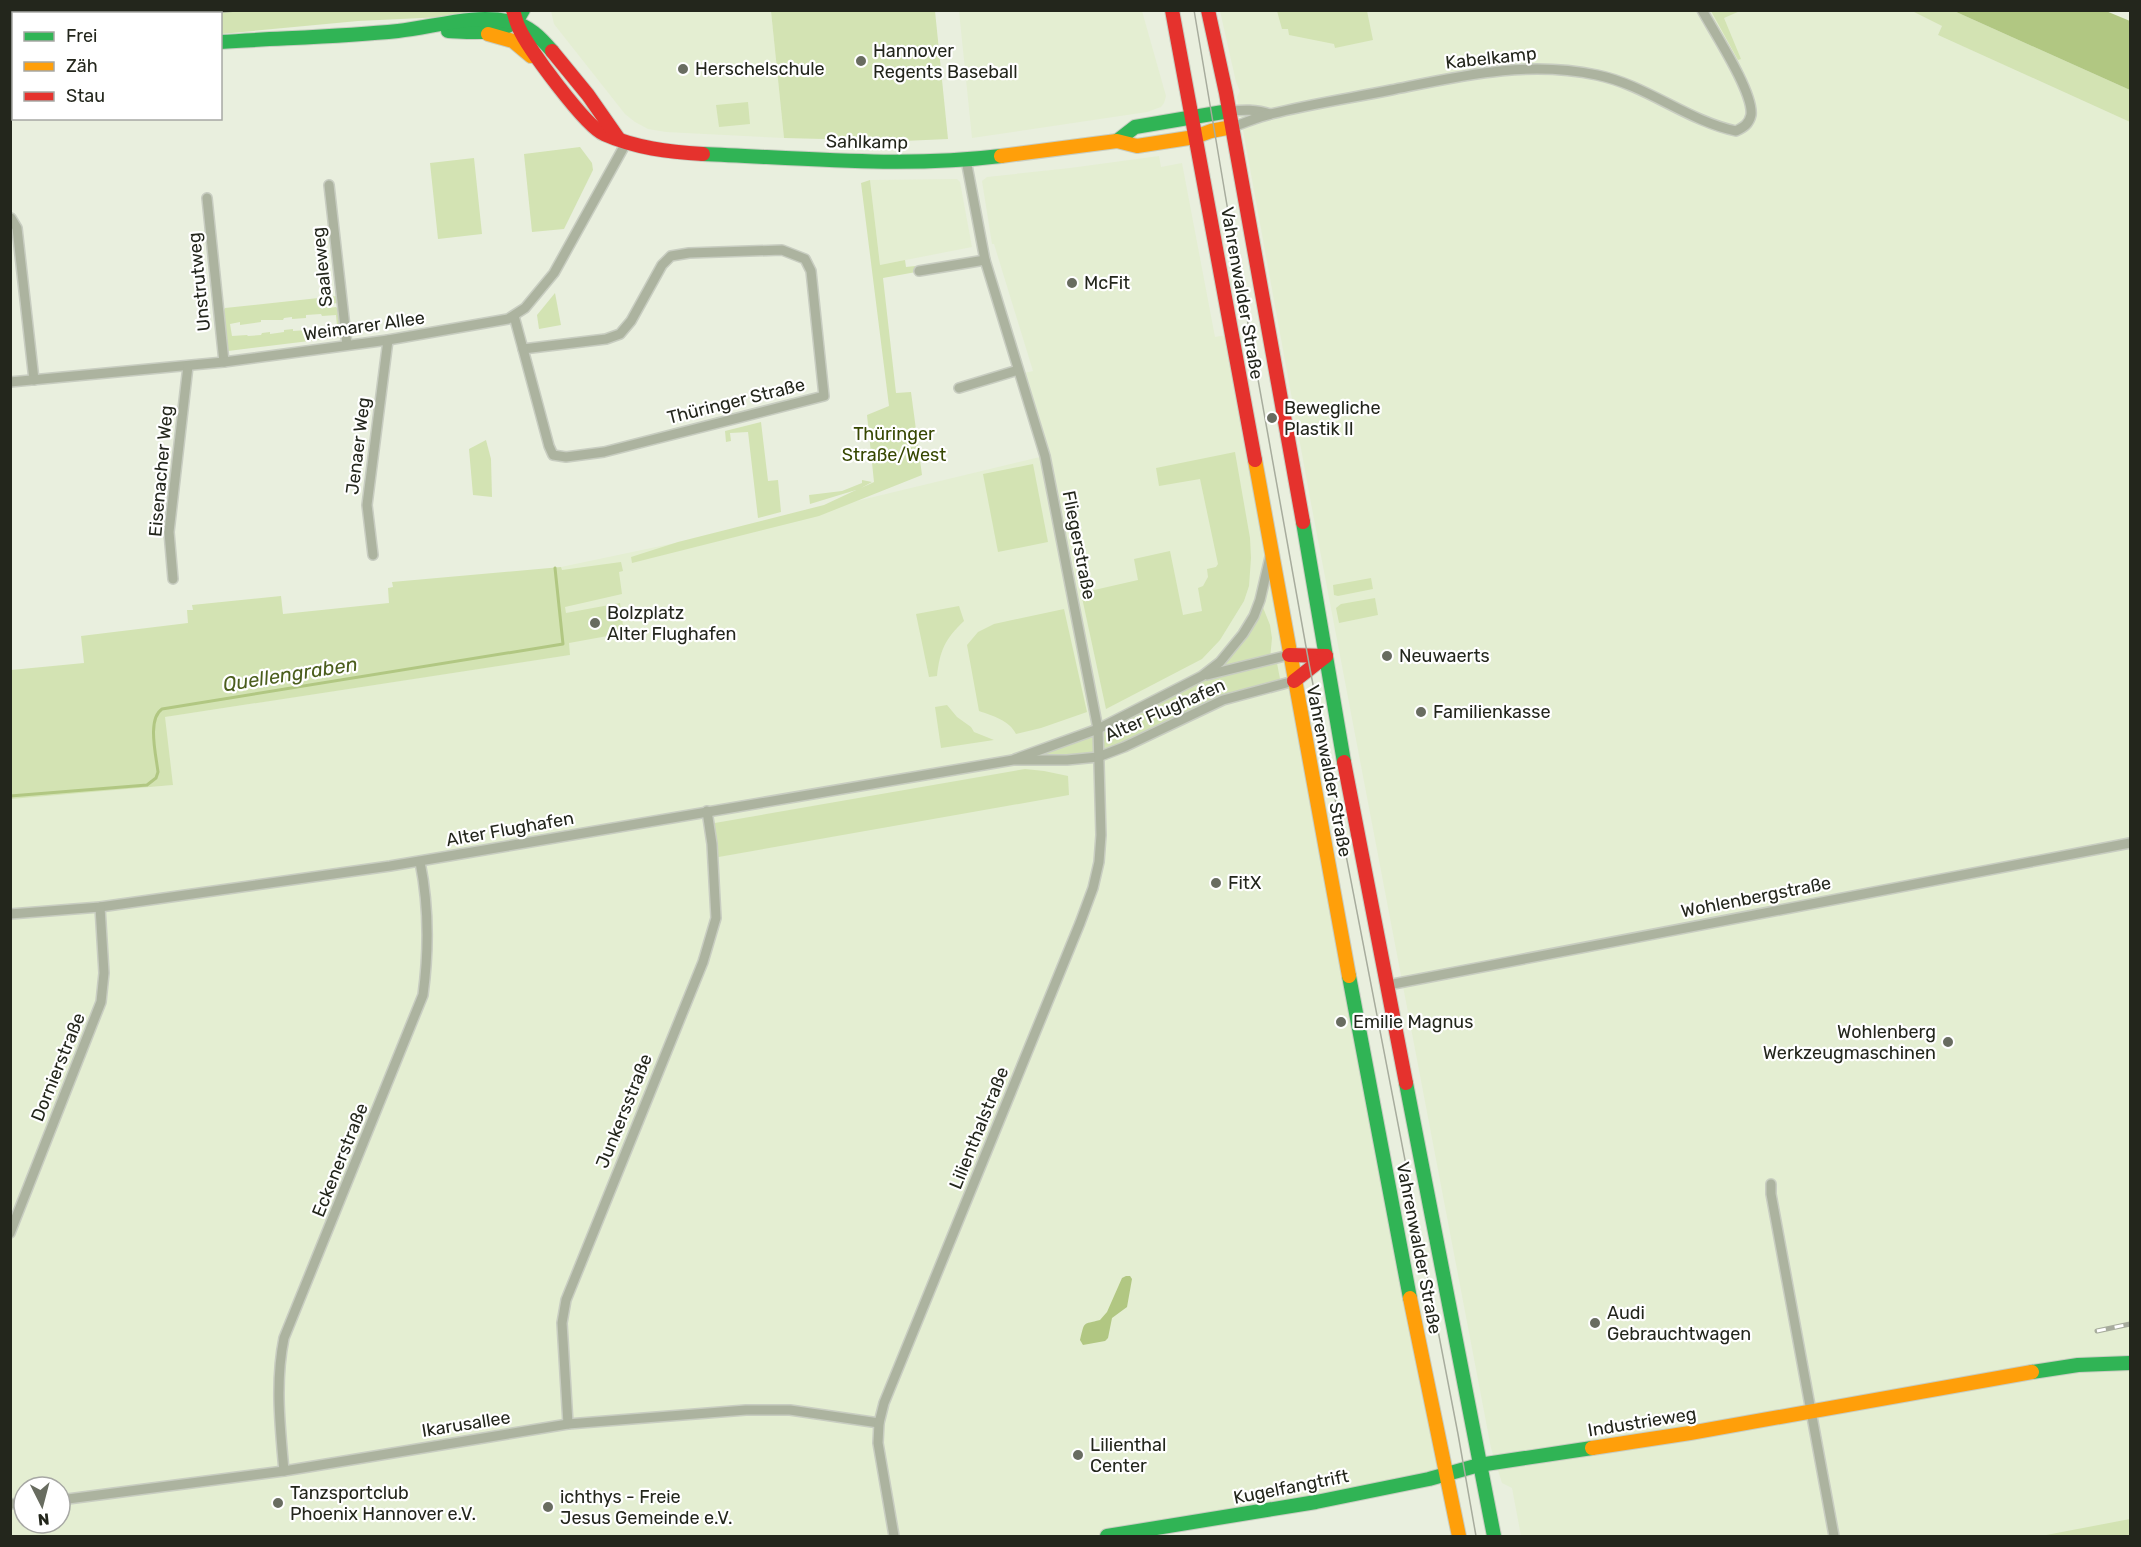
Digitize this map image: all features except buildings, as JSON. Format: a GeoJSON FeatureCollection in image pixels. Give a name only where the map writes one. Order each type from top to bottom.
{"type":"FeatureCollection","features":[{"type":"Feature","properties":{"kind":"main road"},"geometry":{"type":"LineString","coordinates":[[477,26],[496,10]]}},
{"type":"Feature","properties":{"kind":"main road"},"geometry":{"type":"LineString","coordinates":[[514,17],[522,16],[523,10]]}},
{"type":"Feature","properties":{"kind":"main road"},"geometry":{"type":"LineString","coordinates":[[529,10],[541,38]]}},
{"type":"Feature","properties":{"kind":"main road","name":"Vahrenwalder Straße"},"geometry":{"type":"LineString","coordinates":[[1172,10],[1270,556],[1388,1188],[1458,1536]]}},
{"type":"Feature","properties":{"kind":"main road","name":"Vahrenwalder Straße"},"geometry":{"type":"LineString","coordinates":[[1208,10],[1269,326],[1350,798],[1494,1536]]}},
{"type":"Feature","properties":{"kind":"main road"},"geometry":{"type":"LineString","coordinates":[[514,17],[541,38],[622,140]]}},
{"type":"Feature","properties":{"kind":"main road","name":"Sahlkamp"},"geometry":{"type":"LineString","coordinates":[[222,42],[477,26],[501,30],[514,17],[543,65],[591,125],[603,134],[667,152],[870,162],[966,160],[1117,141],[1137,146],[1195,137],[1232,127]]}},
{"type":"Feature","properties":{"kind":"main road","name":"Sahlkamp"},"geometry":{"type":"LineString","coordinates":[[477,26],[513,41],[543,65]]}},
{"type":"Feature","properties":{"kind":"main road","name":"Sahlkamp"},"geometry":{"type":"LineString","coordinates":[[1117,141],[1135,127],[1229,111]]}},
{"type":"Feature","properties":{"kind":"main road"},"geometry":{"type":"LineString","coordinates":[[1289,654],[1326,656]]}},
{"type":"Feature","properties":{"kind":"main road"},"geometry":{"type":"LineString","coordinates":[[1294,681],[1326,656]]}},
{"type":"Feature","properties":{"kind":"main road","name":"Industrieweg"},"geometry":{"type":"LineString","coordinates":[[1479,1465],[1690,1433],[2044,1370],[2078,1365],[2130,1363]]}},
{"type":"Feature","properties":{"kind":"main road","name":"Kugelfangtrift"},"geometry":{"type":"LineString","coordinates":[[1107,1536],[1316,1502],[1445,1475],[1479,1465]]}},
{"type":"Feature","properties":{"kind":"street","name":"Kabelkamp"},"geometry":{"type":"LineString","coordinates":[[1232,127],[1270,114],[1487,72],[1529,68],[1559,69],[1600,75],[1723,128],[1736,131],[1746,126],[1749,121],[1751,113],[1748,95],[1702,10]]}},
{"type":"Feature","properties":{"kind":"street","name":"Kabelkamp"},"geometry":{"type":"LineString","coordinates":[[1229,111],[1262,111],[1270,114]]}},
{"type":"Feature","properties":{"kind":"street","name":"Weimarer Allee"},"geometry":{"type":"LineString","coordinates":[[10,382],[224,362],[483,325],[514,316],[525,308],[554,273],[622,140]]}},
{"type":"Feature","properties":{"kind":"street","name":"Fliegerstraße"},"geometry":{"type":"LineString","coordinates":[[966,160],[985,260],[1045,456],[1098,729]]}},
{"type":"Feature","properties":{"kind":"street","name":"Saaleweg"},"geometry":{"type":"LineString","coordinates":[[329,185],[347,345]]}},
{"type":"Feature","properties":{"kind":"street","name":"Unstrutweg"},"geometry":{"type":"LineString","coordinates":[[207,198],[224,362]]}},
{"type":"Feature","properties":{"kind":"street"},"geometry":{"type":"LineString","coordinates":[[11,218],[17,228],[34,380]]}},
{"type":"Feature","properties":{"kind":"street","name":"Thüringer Straße"},"geometry":{"type":"LineString","coordinates":[[514,316],[549,446],[554,455],[566,457],[604,453],[824,396],[811,271],[805,259],[782,250],[690,253],[671,256],[662,265],[631,321],[620,333],[606,339],[523,349]]}},
{"type":"Feature","properties":{"kind":"street"},"geometry":{"type":"LineString","coordinates":[[919,271],[985,260]]}},
{"type":"Feature","properties":{"kind":"street","name":"Jenaer Weg"},"geometry":{"type":"LineString","coordinates":[[373,555],[367,505],[388,340]]}},
{"type":"Feature","properties":{"kind":"street","name":"Eisenacher Weg"},"geometry":{"type":"LineString","coordinates":[[173,579],[169,532],[188,366]]}},
{"type":"Feature","properties":{"kind":"street"},"geometry":{"type":"LineString","coordinates":[[959,387],[1018,370]]}},
{"type":"Feature","properties":{"kind":"street","name":"Alter Flughafen"},"geometry":{"type":"LineString","coordinates":[[1013,760],[1098,729],[1202,676],[1221,661],[1233,648],[1248,625],[1260,600],[1270,556]]}},
{"type":"Feature","properties":{"kind":"street","name":"Alter Flughafen"},"geometry":{"type":"LineString","coordinates":[[1202,676],[1289,654]]}},
{"type":"Feature","properties":{"kind":"street","name":"Alter Flughafen"},"geometry":{"type":"LineString","coordinates":[[10,914],[100,907],[420,862],[1013,760],[1049,761],[1098,757],[1223,700],[1294,681]]}},
{"type":"Feature","properties":{"kind":"street","name":"Lilienthalstraße"},"geometry":{"type":"LineString","coordinates":[[894,1536],[879,1450],[879,1423],[890,1388],[1093,888],[1099,862],[1101,836],[1098,729]]}},
{"type":"Feature","properties":{"kind":"street","name":"Junkersstraße"},"geometry":{"type":"LineString","coordinates":[[568,1424],[562,1323],[566,1300],[703,962],[716,918],[712,844],[707,811]]}},
{"type":"Feature","properties":{"kind":"street","name":"Wohlenbergstraße"},"geometry":{"type":"LineString","coordinates":[[1388,985],[2130,843]]}},
{"type":"Feature","properties":{"kind":"street","name":"Eckenerstraße"},"geometry":{"type":"LineString","coordinates":[[284,1471],[278,1379],[284,1338],[423,995],[428,955],[427,906],[420,862]]}},
{"type":"Feature","properties":{"kind":"street","name":"Dornierstraße"},"geometry":{"type":"LineString","coordinates":[[10,1233],[101,1002],[104,973],[100,907]]}},
{"type":"Feature","properties":{"kind":"street"},"geometry":{"type":"LineString","coordinates":[[1772,1184],[1771,1194],[1834,1536]]}},
{"type":"Feature","properties":{"kind":"street","name":"Ikarusallee"},"geometry":{"type":"LineString","coordinates":[[72,1498],[284,1471],[568,1424],[746,1410],[790,1410],[879,1423]]}},
{"type":"Feature","properties":{"kind":"shaded area","name":"Herschelschule"},"geometry":{"type":"Polygon","coordinates":[[[551,11],[771,11],[784,138],[666,132],[648,129],[635,122],[625,114],[554,24],[551,11]]]}},
{"type":"Feature","properties":{"kind":"shaded area"},"geometry":{"type":"Polygon","coordinates":[[[959,11],[1142,11],[1166,96],[1164,103],[1161,107],[1147,112],[972,138],[959,11]]]}},
{"type":"Feature","properties":{"kind":"shaded area"},"geometry":{"type":"Polygon","coordinates":[[[1220,11],[1912,11],[1942,26],[1938,35],[2130,122],[2130,1536],[1521,1536],[1512,1488],[1502,1483],[1491,1448],[1310,498],[1237,97],[1240,91],[1220,11]]]}},
{"type":"Feature","properties":{"kind":"shaded area"},"geometry":{"type":"Polygon","coordinates":[[[1954,11],[2106,11],[2130,21],[2130,90],[1954,11]]]}},
{"type":"Feature","properties":{"kind":"shaded area"},"geometry":{"type":"Polygon","coordinates":[[[1159,156],[1161,167],[1182,163],[1215,337],[1232,334],[1445,1475],[1107,1536],[11,1536],[11,799],[173,785],[164,717],[569,655],[561,567],[732,531],[1044,456],[1020,374],[1033,371],[994,244],[992,244],[982,181],[987,177],[1159,156]]]}},
{"type":"Feature","properties":{"kind":"shaded area"},"geometry":{"type":"Polygon","coordinates":[[[957,179],[960,182],[972,247],[880,265],[870,180],[957,179]]]}},
{"type":"Feature","properties":{"kind":"shaded area"},"geometry":{"type":"Polygon","coordinates":[[[1126,1276],[1132,1279],[1127,1307],[1112,1318],[1108,1338],[1105,1341],[1083,1345],[1080,1340],[1085,1324],[1100,1320],[1107,1312],[1122,1278],[1126,1276]]]}},
{"type":"Feature","properties":{"kind":"green space"},"geometry":{"type":"Polygon","coordinates":[[[11,11],[485,11],[464,16],[358,21],[222,34],[222,12],[12,12],[11,46],[11,11]]]}},
{"type":"Feature","properties":{"kind":"green space","name":"Hannover Regents Baseball"},"geometry":{"type":"Polygon","coordinates":[[[771,11],[935,11],[948,139],[903,141],[784,138],[771,11]]]}},
{"type":"Feature","properties":{"kind":"green space"},"geometry":{"type":"Polygon","coordinates":[[[1277,11],[1367,11],[1373,40],[1335,48],[1334,44],[1289,35],[1288,29],[1282,29],[1277,11]]]}},
{"type":"Feature","properties":{"kind":"green space"},"geometry":{"type":"Polygon","coordinates":[[[1711,11],[1740,11],[1724,18],[1741,59],[1738,60],[1711,11]]]}},
{"type":"Feature","properties":{"kind":"green space"},"geometry":{"type":"Polygon","coordinates":[[[1912,11],[1954,11],[2130,90],[2130,122],[1938,35],[1942,26],[1912,11]]]}},
{"type":"Feature","properties":{"kind":"green space"},"geometry":{"type":"Polygon","coordinates":[[[748,102],[750,124],[719,127],[716,105],[748,102]]]}},
{"type":"Feature","properties":{"kind":"green space"},"geometry":{"type":"Polygon","coordinates":[[[580,147],[592,163],[593,170],[564,229],[532,232],[524,154],[580,147]]]}},
{"type":"Feature","properties":{"kind":"green space"},"geometry":{"type":"Polygon","coordinates":[[[474,158],[482,234],[438,239],[430,163],[474,158]]]}},
{"type":"Feature","properties":{"kind":"green space","name":"Thüringer Straße/West"},"geometry":{"type":"Polygon","coordinates":[[[870,180],[880,265],[905,260],[906,267],[915,266],[916,272],[883,278],[896,393],[911,392],[922,475],[819,516],[632,563],[631,557],[678,542],[824,505],[856,490],[810,504],[809,495],[842,491],[862,483],[862,480],[872,482],[861,488],[874,482],[867,415],[889,406],[861,183],[870,180]]]}},
{"type":"Feature","properties":{"kind":"green space"},"geometry":{"type":"Polygon","coordinates":[[[555,293],[561,325],[539,329],[537,315],[555,293]]]}},
{"type":"Feature","properties":{"kind":"green space"},"geometry":{"type":"Polygon","coordinates":[[[337,296],[338,303],[328,304],[328,308],[336,307],[339,310],[342,337],[228,351],[223,311],[225,308],[337,296]],[[321,314],[306,315],[306,318],[292,319],[292,317],[240,325],[240,322],[230,324],[232,336],[337,326],[336,315],[322,316],[321,314]]]}},
{"type":"Feature","properties":{"kind":"green space"},"geometry":{"type":"Polygon","coordinates":[[[761,422],[768,481],[778,480],[781,512],[758,518],[748,432],[730,433],[731,441],[726,442],[725,431],[761,422]]]}},
{"type":"Feature","properties":{"kind":"green space"},"geometry":{"type":"Polygon","coordinates":[[[486,440],[491,459],[492,497],[473,495],[469,449],[486,440]]]}},
{"type":"Feature","properties":{"kind":"green space"},"geometry":{"type":"Polygon","coordinates":[[[1235,452],[1250,538],[1249,586],[1244,601],[1220,640],[1202,659],[1106,709],[1081,593],[1138,580],[1134,559],[1170,551],[1183,615],[1202,611],[1198,588],[1203,586],[1208,577],[1207,569],[1216,567],[1218,564],[1200,479],[1159,486],[1156,468],[1235,452]]]}},
{"type":"Feature","properties":{"kind":"green space"},"geometry":{"type":"Polygon","coordinates":[[[1033,464],[1048,542],[998,552],[983,474],[1033,464]]]}},
{"type":"Feature","properties":{"kind":"green space"},"geometry":{"type":"Polygon","coordinates":[[[621,562],[623,571],[619,572],[622,594],[565,607],[566,613],[620,603],[624,633],[569,643],[570,655],[165,717],[173,785],[11,799],[11,670],[84,663],[81,636],[188,623],[187,610],[193,610],[192,605],[281,596],[283,614],[389,603],[388,588],[393,587],[392,582],[561,567],[562,570],[621,562]]]}},
{"type":"Feature","properties":{"kind":"green space"},"geometry":{"type":"Polygon","coordinates":[[[1371,578],[1373,589],[1334,595],[1333,585],[1371,578]]]}},
{"type":"Feature","properties":{"kind":"green space"},"geometry":{"type":"Polygon","coordinates":[[[1375,598],[1378,615],[1339,623],[1336,608],[1341,604],[1375,598]]]}},
{"type":"Feature","properties":{"kind":"green space"},"geometry":{"type":"Polygon","coordinates":[[[1260,600],[1270,625],[1272,638],[1270,659],[1276,658],[1281,684],[1223,700],[1098,757],[1032,760],[1038,749],[1072,738],[1220,662],[1260,600]]]}},
{"type":"Feature","properties":{"kind":"green space"},"geometry":{"type":"Polygon","coordinates":[[[959,606],[964,621],[944,646],[937,676],[929,677],[916,614],[959,606]]]}},
{"type":"Feature","properties":{"kind":"green space"},"geometry":{"type":"Polygon","coordinates":[[[1064,609],[1087,712],[1016,734],[1005,722],[979,711],[967,645],[978,632],[994,624],[1064,609]]]}},
{"type":"Feature","properties":{"kind":"green space"},"geometry":{"type":"Polygon","coordinates":[[[947,705],[974,732],[994,740],[941,748],[935,707],[947,705]]]}},
{"type":"Feature","properties":{"kind":"green space"},"geometry":{"type":"Polygon","coordinates":[[[1025,769],[1068,776],[1069,795],[713,858],[709,824],[1025,769]]]}},
{"type":"Feature","properties":{"kind":"green space"},"geometry":{"type":"Polygon","coordinates":[[[2130,1519],[2130,1536],[2041,1536],[2130,1519]]]}},
{"type":"Feature","properties":{"kind":"waterway","name":"Quellengraben"},"geometry":{"type":"LineString","coordinates":[[10,796],[147,785],[156,778],[158,772],[154,729],[157,714],[162,709],[563,644],[555,568]]}},
{"type":"Feature","properties":{"kind":"tram line"},"geometry":{"type":"LineString","coordinates":[[133,12],[159,10]]}},
{"type":"Feature","properties":{"kind":"tram line"},"geometry":{"type":"LineString","coordinates":[[222,12],[248,10]]}},
{"type":"Feature","properties":{"kind":"tram line"},"geometry":{"type":"LineString","coordinates":[[1194,10],[1310,669],[1476,1536]]}},
{"type":"Feature","properties":{"kind":"railway"},"geometry":{"type":"LineString","coordinates":[[2097,1331],[2130,1324]]}},
{"type":"Feature","properties":{"kind":"traffic: fast"},"geometry":{"type":"LineString","coordinates":[[448,31],[480,32],[500,29],[517,19],[523,10]]}},
{"type":"Feature","properties":{"kind":"traffic: fast"},"geometry":{"type":"LineString","coordinates":[[222,42],[376,33],[484,19],[512,22],[524,26],[552,51]]}},
{"type":"Feature","properties":{"kind":"traffic: fast"},"geometry":{"type":"LineString","coordinates":[[1117,141],[1135,127],[1229,111]]}},
{"type":"Feature","properties":{"kind":"traffic: fast"},"geometry":{"type":"LineString","coordinates":[[703,154],[889,162],[964,160],[1001,156]]}},
{"type":"Feature","properties":{"kind":"traffic: fast"},"geometry":{"type":"LineString","coordinates":[[1303,522],[1344,762]]}},
{"type":"Feature","properties":{"kind":"traffic: fast"},"geometry":{"type":"LineString","coordinates":[[1349,976],[1410,1298]]}},
{"type":"Feature","properties":{"kind":"traffic: fast"},"geometry":{"type":"LineString","coordinates":[[1406,1083],[1494,1536]]}},
{"type":"Feature","properties":{"kind":"traffic: fast"},"geometry":{"type":"LineString","coordinates":[[2032,1372],[2078,1365],[2130,1363]]}},
{"type":"Feature","properties":{"kind":"traffic: fast"},"geometry":{"type":"LineString","coordinates":[[1107,1536],[1316,1502],[1429,1479],[1479,1465],[1592,1448]]}},
{"type":"Feature","properties":{"kind":"traffic: slow"},"geometry":{"type":"LineString","coordinates":[[488,34],[513,41],[531,56]]}},
{"type":"Feature","properties":{"kind":"traffic: slow"},"geometry":{"type":"LineString","coordinates":[[1001,156],[1117,141],[1137,146],[1195,137],[1232,127]]}},
{"type":"Feature","properties":{"kind":"traffic: slow"},"geometry":{"type":"LineString","coordinates":[[1255,460],[1349,976]]}},
{"type":"Feature","properties":{"kind":"traffic: slow"},"geometry":{"type":"LineString","coordinates":[[1410,1298],[1459,1536]]}},
{"type":"Feature","properties":{"kind":"traffic: slow"},"geometry":{"type":"LineString","coordinates":[[1592,1448],[1690,1433],[2032,1372]]}},
{"type":"Feature","properties":{"kind":"traffic: jam"},"geometry":{"type":"LineString","coordinates":[[513,10],[519,28],[533,52],[571,102],[596,128],[616,139],[640,146],[703,154]]}},
{"type":"Feature","properties":{"kind":"traffic: jam"},"geometry":{"type":"LineString","coordinates":[[1172,10],[1255,460]]}},
{"type":"Feature","properties":{"kind":"traffic: jam"},"geometry":{"type":"LineString","coordinates":[[1208,10],[1226,93],[1303,522]]}},
{"type":"Feature","properties":{"kind":"traffic: jam"},"geometry":{"type":"LineString","coordinates":[[552,51],[588,95],[618,138]]}},
{"type":"Feature","properties":{"kind":"traffic: jam"},"geometry":{"type":"LineString","coordinates":[[1289,655],[1326,656]]}},
{"type":"Feature","properties":{"kind":"traffic: jam"},"geometry":{"type":"LineString","coordinates":[[1294,681],[1326,656]]}},
{"type":"Feature","properties":{"kind":"traffic: jam"},"geometry":{"type":"LineString","coordinates":[[1344,762],[1406,1083]]}},
{"type":"Feature","properties":{"kind":"place","name":"Hannover Regents Baseball"},"geometry":{"type":"Point","coordinates":[861,61]}},
{"type":"Feature","properties":{"kind":"place","name":"Herschelschule"},"geometry":{"type":"Point","coordinates":[683,69]}},
{"type":"Feature","properties":{"kind":"place","name":"McFit"},"geometry":{"type":"Point","coordinates":[1072,283]}},
{"type":"Feature","properties":{"kind":"place","name":"Bewegliche Plastik II"},"geometry":{"type":"Point","coordinates":[1272,418]}},
{"type":"Feature","properties":{"kind":"place","name":"Bolzplatz Alter Flughafen"},"geometry":{"type":"Point","coordinates":[595,623]}},
{"type":"Feature","properties":{"kind":"place","name":"Neuwaerts"},"geometry":{"type":"Point","coordinates":[1387,656]}},
{"type":"Feature","properties":{"kind":"place","name":"Familienkasse"},"geometry":{"type":"Point","coordinates":[1421,712]}},
{"type":"Feature","properties":{"kind":"place","name":"FitX"},"geometry":{"type":"Point","coordinates":[1216,883]}},
{"type":"Feature","properties":{"kind":"place","name":"Emilie Magnus"},"geometry":{"type":"Point","coordinates":[1341,1022]}},
{"type":"Feature","properties":{"kind":"place","name":"Wohlenberg Werkzeugmaschinen"},"geometry":{"type":"Point","coordinates":[1948,1042]}},
{"type":"Feature","properties":{"kind":"place","name":"Audi Gebrauchtwagen"},"geometry":{"type":"Point","coordinates":[1595,1323]}},
{"type":"Feature","properties":{"kind":"place","name":"Lilienthal Center"},"geometry":{"type":"Point","coordinates":[1078,1455]}},
{"type":"Feature","properties":{"kind":"place","name":"Tanzsportclub Phoenix Hannover e.V."},"geometry":{"type":"Point","coordinates":[278,1503]}},
{"type":"Feature","properties":{"kind":"place","name":"ichthys - Freie Jesus Gemeinde e.V."},"geometry":{"type":"Point","coordinates":[548,1507]}}]}
